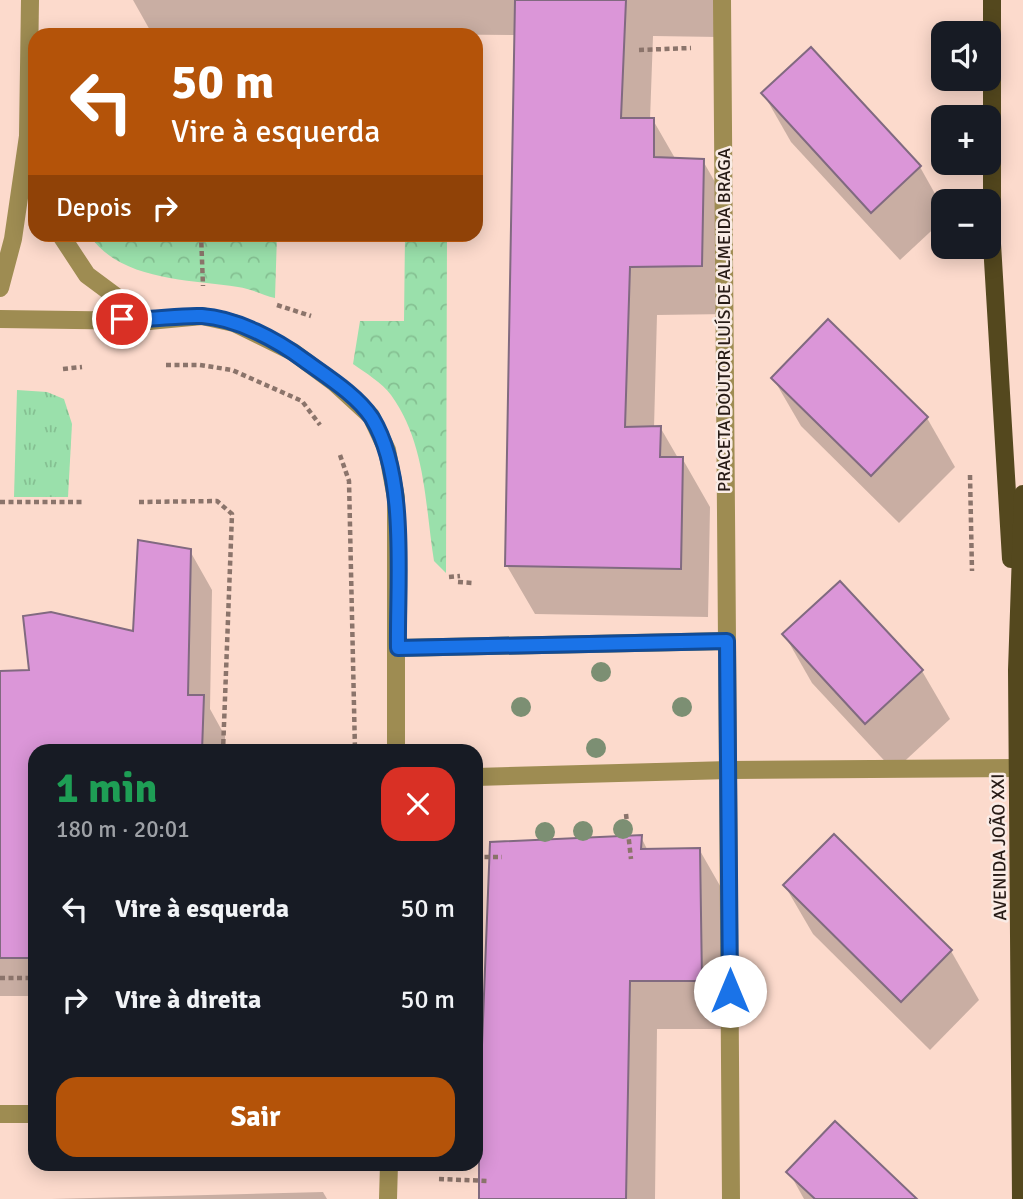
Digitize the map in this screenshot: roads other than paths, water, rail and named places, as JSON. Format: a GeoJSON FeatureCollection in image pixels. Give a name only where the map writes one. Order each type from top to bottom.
{"type":"FeatureCollection","features":[{"type":"Feature","properties":{"kind":"main road"},"geometry":{"type":"LineString","coordinates":[[992,0],[992,244],[1017,670]]}},
{"type":"Feature","properties":{"kind":"main road","name":"AVENIDA JOÃO XXI"},"geometry":{"type":"LineString","coordinates":[[1021,1199],[1017,670],[1023,494]]}},
{"type":"Feature","properties":{"kind":"street"},"geometry":{"type":"LineString","coordinates":[[30,0],[30,28]]}},
{"type":"Feature","properties":{"kind":"street","name":"PRACETA DOUTOR LUÍS DE ALMEIDA BRAGA"},"geometry":{"type":"LineString","coordinates":[[722,0],[731,1199]]}},
{"type":"Feature","properties":{"kind":"street"},"geometry":{"type":"LineString","coordinates":[[0,288],[13,239],[28,136]]}},
{"type":"Feature","properties":{"kind":"street"},"geometry":{"type":"LineString","coordinates":[[65,242],[87,275],[149,321]]}},
{"type":"Feature","properties":{"kind":"street"},"geometry":{"type":"LineString","coordinates":[[0,319],[149,321],[202,316],[234,323],[293,352],[335,383],[371,416],[387,450],[396,498],[396,744]]}},
{"type":"Feature","properties":{"kind":"street"},"geometry":{"type":"LineString","coordinates":[[398,648],[727,641]]}},
{"type":"Feature","properties":{"kind":"street"},"geometry":{"type":"LineString","coordinates":[[483,778],[729,770],[1018,768]]}},
{"type":"Feature","properties":{"kind":"street"},"geometry":{"type":"LineString","coordinates":[[0,1114],[28,1115]]}},
{"type":"Feature","properties":{"kind":"street"},"geometry":{"type":"LineString","coordinates":[[387,1199],[389,1171]]}}]}
